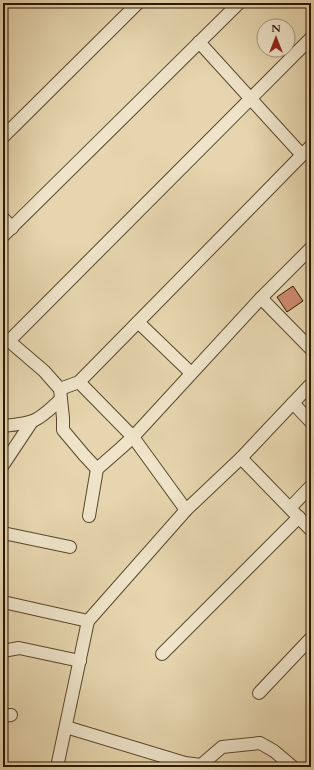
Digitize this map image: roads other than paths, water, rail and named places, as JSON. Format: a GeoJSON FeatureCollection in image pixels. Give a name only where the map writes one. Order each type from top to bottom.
{"type":"FeatureCollection","features":[{"type":"Feature","properties":{"kind":"street"},"geometry":{"type":"LineString","coordinates":[[3,137],[138,3]]}},
{"type":"Feature","properties":{"kind":"street"},"geometry":{"type":"LineString","coordinates":[[3,236],[238,3]]}},
{"type":"Feature","properties":{"kind":"street"},"geometry":{"type":"LineString","coordinates":[[63,430],[60,395],[44,372],[6,340],[311,38]]}},
{"type":"Feature","properties":{"kind":"street"},"geometry":{"type":"LineString","coordinates":[[199,42],[302,155]]}},
{"type":"Feature","properties":{"kind":"street"},"geometry":{"type":"LineString","coordinates":[[3,426],[31,423],[45,416],[60,395],[79,382],[311,146]]}},
{"type":"Feature","properties":{"kind":"street"},"geometry":{"type":"LineString","coordinates":[[3,218],[12,228]]}},
{"type":"Feature","properties":{"kind":"street"},"geometry":{"type":"LineString","coordinates":[[89,516],[97,469],[133,437],[261,298],[311,248]]}},
{"type":"Feature","properties":{"kind":"street"},"geometry":{"type":"LineString","coordinates":[[261,298],[311,350]]}},
{"type":"Feature","properties":{"kind":"street"},"geometry":{"type":"LineString","coordinates":[[138,322],[191,373]]}},
{"type":"Feature","properties":{"kind":"street"},"geometry":{"type":"LineString","coordinates":[[79,382],[133,437],[186,510]]}},
{"type":"Feature","properties":{"kind":"street"},"geometry":{"type":"LineString","coordinates":[[57,767],[88,622],[186,510],[241,458],[311,384]]}},
{"type":"Feature","properties":{"kind":"street"},"geometry":{"type":"LineString","coordinates":[[293,403],[311,422]]}},
{"type":"Feature","properties":{"kind":"street"},"geometry":{"type":"LineString","coordinates":[[45,416],[63,430],[97,469]]}},
{"type":"Feature","properties":{"kind":"street"},"geometry":{"type":"LineString","coordinates":[[3,465],[31,423]]}},
{"type":"Feature","properties":{"kind":"street"},"geometry":{"type":"LineString","coordinates":[[241,458],[311,530]]}},
{"type":"Feature","properties":{"kind":"street"},"geometry":{"type":"LineString","coordinates":[[290,508],[311,486]]}},
{"type":"Feature","properties":{"kind":"street"},"geometry":{"type":"LineString","coordinates":[[162,654],[299,517]]}},
{"type":"Feature","properties":{"kind":"street"},"geometry":{"type":"LineString","coordinates":[[3,533],[70,548]]}},
{"type":"Feature","properties":{"kind":"street"},"geometry":{"type":"LineString","coordinates":[[3,602],[88,622]]}},
{"type":"Feature","properties":{"kind":"street"},"geometry":{"type":"LineString","coordinates":[[259,693],[310,641]]}},
{"type":"Feature","properties":{"kind":"street"},"geometry":{"type":"LineString","coordinates":[[3,651],[19,648],[80,661]]}},
{"type":"Feature","properties":{"kind":"street"},"geometry":{"type":"LineString","coordinates":[[66,727],[185,763],[200,765],[222,747],[260,743],[293,767]]}}]}
